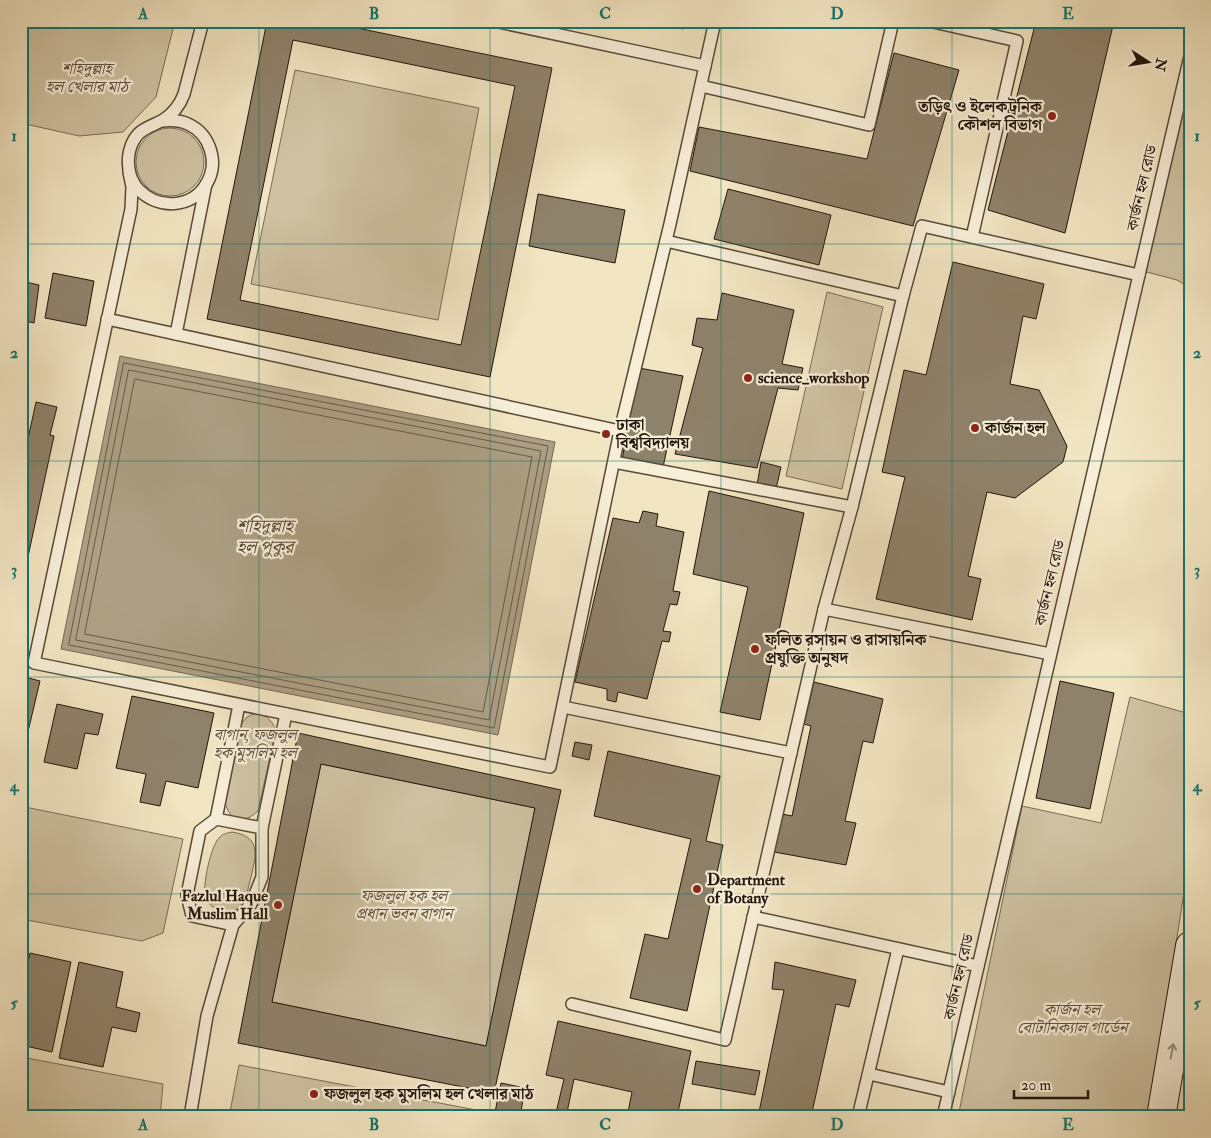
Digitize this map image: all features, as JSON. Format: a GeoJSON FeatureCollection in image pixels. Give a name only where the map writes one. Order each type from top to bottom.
{"type":"FeatureCollection","features":[{"type":"Feature","properties":{"kind":"main road"},"geometry":{"type":"LineString","coordinates":[[1161,1117],[1190,946]]}},
{"type":"Feature","properties":{"kind":"lane"},"geometry":{"type":"LineString","coordinates":[[203,21],[180,104],[162,120],[149,125],[131,145],[128,159],[132,187],[132,209],[34,663],[550,767],[620,431],[666,241],[715,21]]}},
{"type":"Feature","properties":{"kind":"lane"},"geometry":{"type":"LineString","coordinates":[[494,21],[705,66]]}},
{"type":"Feature","properties":{"kind":"lane"},"geometry":{"type":"LineString","coordinates":[[701,86],[870,124],[893,21]]}},
{"type":"Feature","properties":{"kind":"lane"},"geometry":{"type":"LineString","coordinates":[[929,21],[1017,41],[972,237]]}},
{"type":"Feature","properties":{"kind":"lane","name":"কার্জন হল রোড"},"geometry":{"type":"LineString","coordinates":[[943,1117],[1190,56]]}},
{"type":"Feature","properties":{"kind":"lane"},"geometry":{"type":"LineString","coordinates":[[162,120],[176,120],[188,124],[200,132],[208,143],[212,155],[212,169],[207,183],[176,334]]}},
{"type":"Feature","properties":{"kind":"lane"},"geometry":{"type":"LineString","coordinates":[[129,172],[135,186],[145,196],[158,203],[172,204],[186,201],[198,194],[207,183]]}},
{"type":"Feature","properties":{"kind":"lane"},"geometry":{"type":"LineString","coordinates":[[572,1004],[725,1040],[824,609],[852,507],[903,296],[922,226],[1139,275]]}},
{"type":"Feature","properties":{"kind":"lane"},"geometry":{"type":"LineString","coordinates":[[666,241],[903,296]]}},
{"type":"Feature","properties":{"kind":"lane"},"geometry":{"type":"LineString","coordinates":[[107,319],[620,431]]}},
{"type":"Feature","properties":{"kind":"lane"},"geometry":{"type":"LineString","coordinates":[[614,462],[852,507]]}},
{"type":"Feature","properties":{"kind":"lane"},"geometry":{"type":"LineString","coordinates":[[824,609],[1050,654]]}},
{"type":"Feature","properties":{"kind":"lane"},"geometry":{"type":"LineString","coordinates":[[233,925],[192,916],[187,895],[200,831],[216,819],[240,704]]}},
{"type":"Feature","properties":{"kind":"lane"},"geometry":{"type":"LineString","coordinates":[[563,707],[791,752]]}},
{"type":"Feature","properties":{"kind":"lane"},"geometry":{"type":"LineString","coordinates":[[190,1117],[208,1016],[233,925],[251,904],[262,877],[262,828],[286,714]]}},
{"type":"Feature","properties":{"kind":"lane"},"geometry":{"type":"LineString","coordinates":[[216,819],[262,828]]}},
{"type":"Feature","properties":{"kind":"lane"},"geometry":{"type":"LineString","coordinates":[[753,917],[978,966]]}},
{"type":"Feature","properties":{"kind":"lane"},"geometry":{"type":"LineString","coordinates":[[858,1117],[898,949]]}},
{"type":"Feature","properties":{"kind":"lane"},"geometry":{"type":"LineString","coordinates":[[869,1074],[948,1092]]}},
{"type":"Feature","properties":{"kind":"green space","name":"শহিদুল্লাহ হল খেলার মাঠ"},"geometry":{"type":"Polygon","coordinates":[[[21,21],[175,21],[156,97],[123,132],[79,136],[21,123],[21,21]]]}},
{"type":"Feature","properties":{"kind":"green space"},"geometry":{"type":"Polygon","coordinates":[[[295,70],[479,108],[438,320],[251,284],[295,70]]]}},
{"type":"Feature","properties":{"kind":"green space"},"geometry":{"type":"Polygon","coordinates":[[[1190,74],[1190,288],[1177,280],[1143,271],[1190,74]]]}},
{"type":"Feature","properties":{"kind":"green space"},"geometry":{"type":"Polygon","coordinates":[[[170,128],[183,131],[194,138],[201,149],[204,162],[201,175],[194,186],[183,193],[170,196],[157,193],[146,186],[139,175],[136,162],[139,149],[146,138],[157,131],[170,128]]]}},
{"type":"Feature","properties":{"kind":"green space"},"geometry":{"type":"Polygon","coordinates":[[[827,292],[883,307],[842,489],[786,476],[827,292]]]}},
{"type":"Feature","properties":{"kind":"green space","name":"কার্জন হল বোটানিক্যাল গার্ডেন"},"geometry":{"type":"Polygon","coordinates":[[[1130,697],[1190,714],[1190,854],[1153,1091],[1147,1117],[958,1117],[1022,806],[1101,823],[1130,697]]]}},
{"type":"Feature","properties":{"kind":"green space","name":"বাগান, ফজলুল হক মুসলিম হল"},"geometry":{"type":"Polygon","coordinates":[[[255,713],[268,718],[276,730],[258,811],[248,818],[238,819],[230,814],[225,802],[241,724],[247,717],[255,713]]]}},
{"type":"Feature","properties":{"kind":"green space","name":"ফজলুল হক হল প্রধান ভবন বাগান"},"geometry":{"type":"Polygon","coordinates":[[[321,764],[535,808],[486,1046],[272,1002],[321,764]]]}},
{"type":"Feature","properties":{"kind":"green space"},"geometry":{"type":"Polygon","coordinates":[[[25,807],[183,839],[163,933],[142,941],[21,919],[21,825],[25,807]]]}},
{"type":"Feature","properties":{"kind":"green space"},"geometry":{"type":"Polygon","coordinates":[[[226,833],[241,834],[252,841],[255,858],[244,904],[233,911],[227,912],[216,909],[207,900],[205,882],[208,865],[216,842],[226,833]]]}},
{"type":"Feature","properties":{"kind":"green space"},"geometry":{"type":"Polygon","coordinates":[[[27,1058],[163,1084],[160,1117],[21,1117],[21,1099],[27,1058]]]}},
{"type":"Feature","properties":{"kind":"green space","name":"ফজলুল হক মুসলিম হল খেলার মাঠ"},"geometry":{"type":"Polygon","coordinates":[[[239,1065],[492,1113],[492,1117],[229,1117],[239,1065]]]}},
{"type":"Feature","properties":{"kind":"water","name":"শহিদুল্লাহ হল পুকুর"},"geometry":{"type":"Polygon","coordinates":[[[120,356],[555,442],[498,735],[61,649],[120,356]]]}},
{"type":"Feature","properties":{"kind":"building"},"geometry":{"type":"Polygon","coordinates":[[[267,21],[323,21],[552,68],[490,377],[207,319],[267,21]],[[293,40],[240,300],[461,345],[515,86],[293,40]]]}},
{"type":"Feature","properties":{"kind":"building"},"geometry":{"type":"Polygon","coordinates":[[[645,21],[685,21],[683,29],[645,21]]]}},
{"type":"Feature","properties":{"kind":"building","name":"তড়িৎ ও ইলেকট্রনিক কৌশল বিভাগ"},"geometry":{"type":"Polygon","coordinates":[[[1036,21],[1114,21],[1065,233],[988,210],[1036,21]]]}},
{"type":"Feature","properties":{"kind":"building"},"geometry":{"type":"Polygon","coordinates":[[[894,53],[959,70],[913,226],[690,171],[699,127],[867,159],[894,53]]]}},
{"type":"Feature","properties":{"kind":"building"},"geometry":{"type":"Polygon","coordinates":[[[728,189],[831,215],[819,265],[714,239],[728,189]]]}},
{"type":"Feature","properties":{"kind":"building"},"geometry":{"type":"Polygon","coordinates":[[[538,194],[625,210],[615,263],[529,246],[538,194]]]}},
{"type":"Feature","properties":{"kind":"building","name":"কার্জন হল"},"geometry":{"type":"Polygon","coordinates":[[[953,262],[1044,284],[1036,319],[1023,316],[1010,384],[1039,390],[1067,446],[1063,462],[1015,498],[987,492],[968,576],[981,579],[972,620],[876,599],[905,477],[882,472],[904,370],[926,375],[953,262]]]}},
{"type":"Feature","properties":{"kind":"building"},"geometry":{"type":"Polygon","coordinates":[[[53,273],[94,281],[86,326],[45,318],[53,273]]]}},
{"type":"Feature","properties":{"kind":"building"},"geometry":{"type":"Polygon","coordinates":[[[21,281],[39,285],[34,323],[21,320],[21,281]]]}},
{"type":"Feature","properties":{"kind":"building","name":"science_workshop"},"geometry":{"type":"Polygon","coordinates":[[[722,293],[794,310],[782,364],[803,368],[798,390],[778,388],[757,468],[675,454],[703,348],[692,345],[697,318],[717,320],[722,293]]]}},
{"type":"Feature","properties":{"kind":"building"},"geometry":{"type":"Polygon","coordinates":[[[639,368],[683,376],[663,467],[622,460],[639,368]]]}},
{"type":"Feature","properties":{"kind":"building"},"geometry":{"type":"Polygon","coordinates":[[[36,402],[57,407],[50,435],[54,436],[21,589],[21,471],[36,402]]]}},
{"type":"Feature","properties":{"kind":"building"},"geometry":{"type":"Polygon","coordinates":[[[761,462],[781,467],[776,489],[757,485],[761,462]]]}},
{"type":"Feature","properties":{"kind":"building","name":"ফলিত রসায়ন ও রাসায়নিক প্রযুক্তি অনুষদ"},"geometry":{"type":"Polygon","coordinates":[[[709,491],[804,513],[760,720],[720,712],[748,587],[693,574],[709,491]]]}},
{"type":"Feature","properties":{"kind":"building"},"geometry":{"type":"Polygon","coordinates":[[[643,511],[658,514],[656,526],[684,532],[673,591],[680,592],[677,605],[670,604],[663,631],[671,632],[669,642],[662,641],[647,699],[618,692],[616,702],[607,700],[607,689],[575,682],[613,518],[639,523],[643,511]]]}},
{"type":"Feature","properties":{"kind":"building"},"geometry":{"type":"Polygon","coordinates":[[[21,676],[40,681],[21,761],[21,676]]]}},
{"type":"Feature","properties":{"kind":"building"},"geometry":{"type":"Polygon","coordinates":[[[1060,681],[1114,693],[1090,809],[1036,798],[1060,681]]]}},
{"type":"Feature","properties":{"kind":"building"},"geometry":{"type":"Polygon","coordinates":[[[814,682],[883,699],[873,743],[863,741],[845,821],[856,823],[846,865],[774,852],[782,814],[792,816],[811,726],[804,724],[814,682]]]}},
{"type":"Feature","properties":{"kind":"building"},"geometry":{"type":"Polygon","coordinates":[[[132,696],[214,713],[198,788],[166,781],[160,806],[140,802],[146,774],[116,768],[132,696]]]}},
{"type":"Feature","properties":{"kind":"building"},"geometry":{"type":"Polygon","coordinates":[[[57,704],[103,714],[98,735],[85,733],[77,769],[44,762],[57,704]]]}},
{"type":"Feature","properties":{"kind":"building","name":"Fazlul Haque Muslim Hall"},"geometry":{"type":"Polygon","coordinates":[[[298,733],[561,790],[494,1093],[238,1043],[298,733]],[[321,764],[272,1002],[486,1046],[535,808],[321,764]]]}},
{"type":"Feature","properties":{"kind":"building"},"geometry":{"type":"Polygon","coordinates":[[[575,742],[592,745],[589,760],[572,756],[575,742]]]}},
{"type":"Feature","properties":{"kind":"building","name":"Department of Botany"},"geometry":{"type":"Polygon","coordinates":[[[608,751],[720,776],[706,841],[723,845],[687,1011],[630,998],[645,934],[668,939],[691,839],[594,816],[608,751]]]}},
{"type":"Feature","properties":{"kind":"building"},"geometry":{"type":"Polygon","coordinates":[[[30,953],[71,962],[52,1052],[21,1045],[21,994],[30,953]]]}},
{"type":"Feature","properties":{"kind":"building"},"geometry":{"type":"Polygon","coordinates":[[[79,962],[123,972],[116,1007],[140,1013],[136,1032],[112,1027],[103,1067],[59,1058],[79,962]]]}},
{"type":"Feature","properties":{"kind":"building"},"geometry":{"type":"Polygon","coordinates":[[[775,962],[856,980],[849,1007],[836,1004],[811,1117],[758,1117],[784,990],[772,989],[775,962]]]}},
{"type":"Feature","properties":{"kind":"building"},"geometry":{"type":"Polygon","coordinates":[[[558,1021],[691,1051],[677,1117],[627,1117],[632,1092],[574,1079],[566,1117],[555,1117],[564,1079],[546,1075],[558,1021]]]}},
{"type":"Feature","properties":{"kind":"building"},"geometry":{"type":"Polygon","coordinates":[[[696,1061],[760,1071],[755,1095],[692,1084],[696,1061]]]}},
{"type":"Feature","properties":{"kind":"building"},"geometry":{"type":"Polygon","coordinates":[[[501,1083],[525,1088],[520,1117],[494,1117],[501,1083]]]}},
{"type":"Feature","properties":{"kind":"place","name":"তড়িৎ ও ইলেকট্রনিক কৌশল বিভাগ"},"geometry":{"type":"Point","coordinates":[1052,116]}},
{"type":"Feature","properties":{"kind":"place","name":"science_workshop"},"geometry":{"type":"Point","coordinates":[748,378]}},
{"type":"Feature","properties":{"kind":"place","name":"কার্জন হল"},"geometry":{"type":"Point","coordinates":[975,428]}},
{"type":"Feature","properties":{"kind":"place","name":"ঢাকা বিশ্ববিদ্যালয়"},"geometry":{"type":"Point","coordinates":[606,434]}},
{"type":"Feature","properties":{"kind":"place","name":"ফলিত রসায়ন ও রাসায়নিক প্রযুক্তি অনুষদ"},"geometry":{"type":"Point","coordinates":[755,649]}},
{"type":"Feature","properties":{"kind":"place","name":"Department of Botany"},"geometry":{"type":"Point","coordinates":[697,889]}},
{"type":"Feature","properties":{"kind":"place","name":"Fazlul Haque Muslim Hall"},"geometry":{"type":"Point","coordinates":[278,905]}},
{"type":"Feature","properties":{"kind":"place","name":"ফজলুল হক মুসলিম হল খেলার মাঠ"},"geometry":{"type":"Point","coordinates":[314,1094]}}]}
